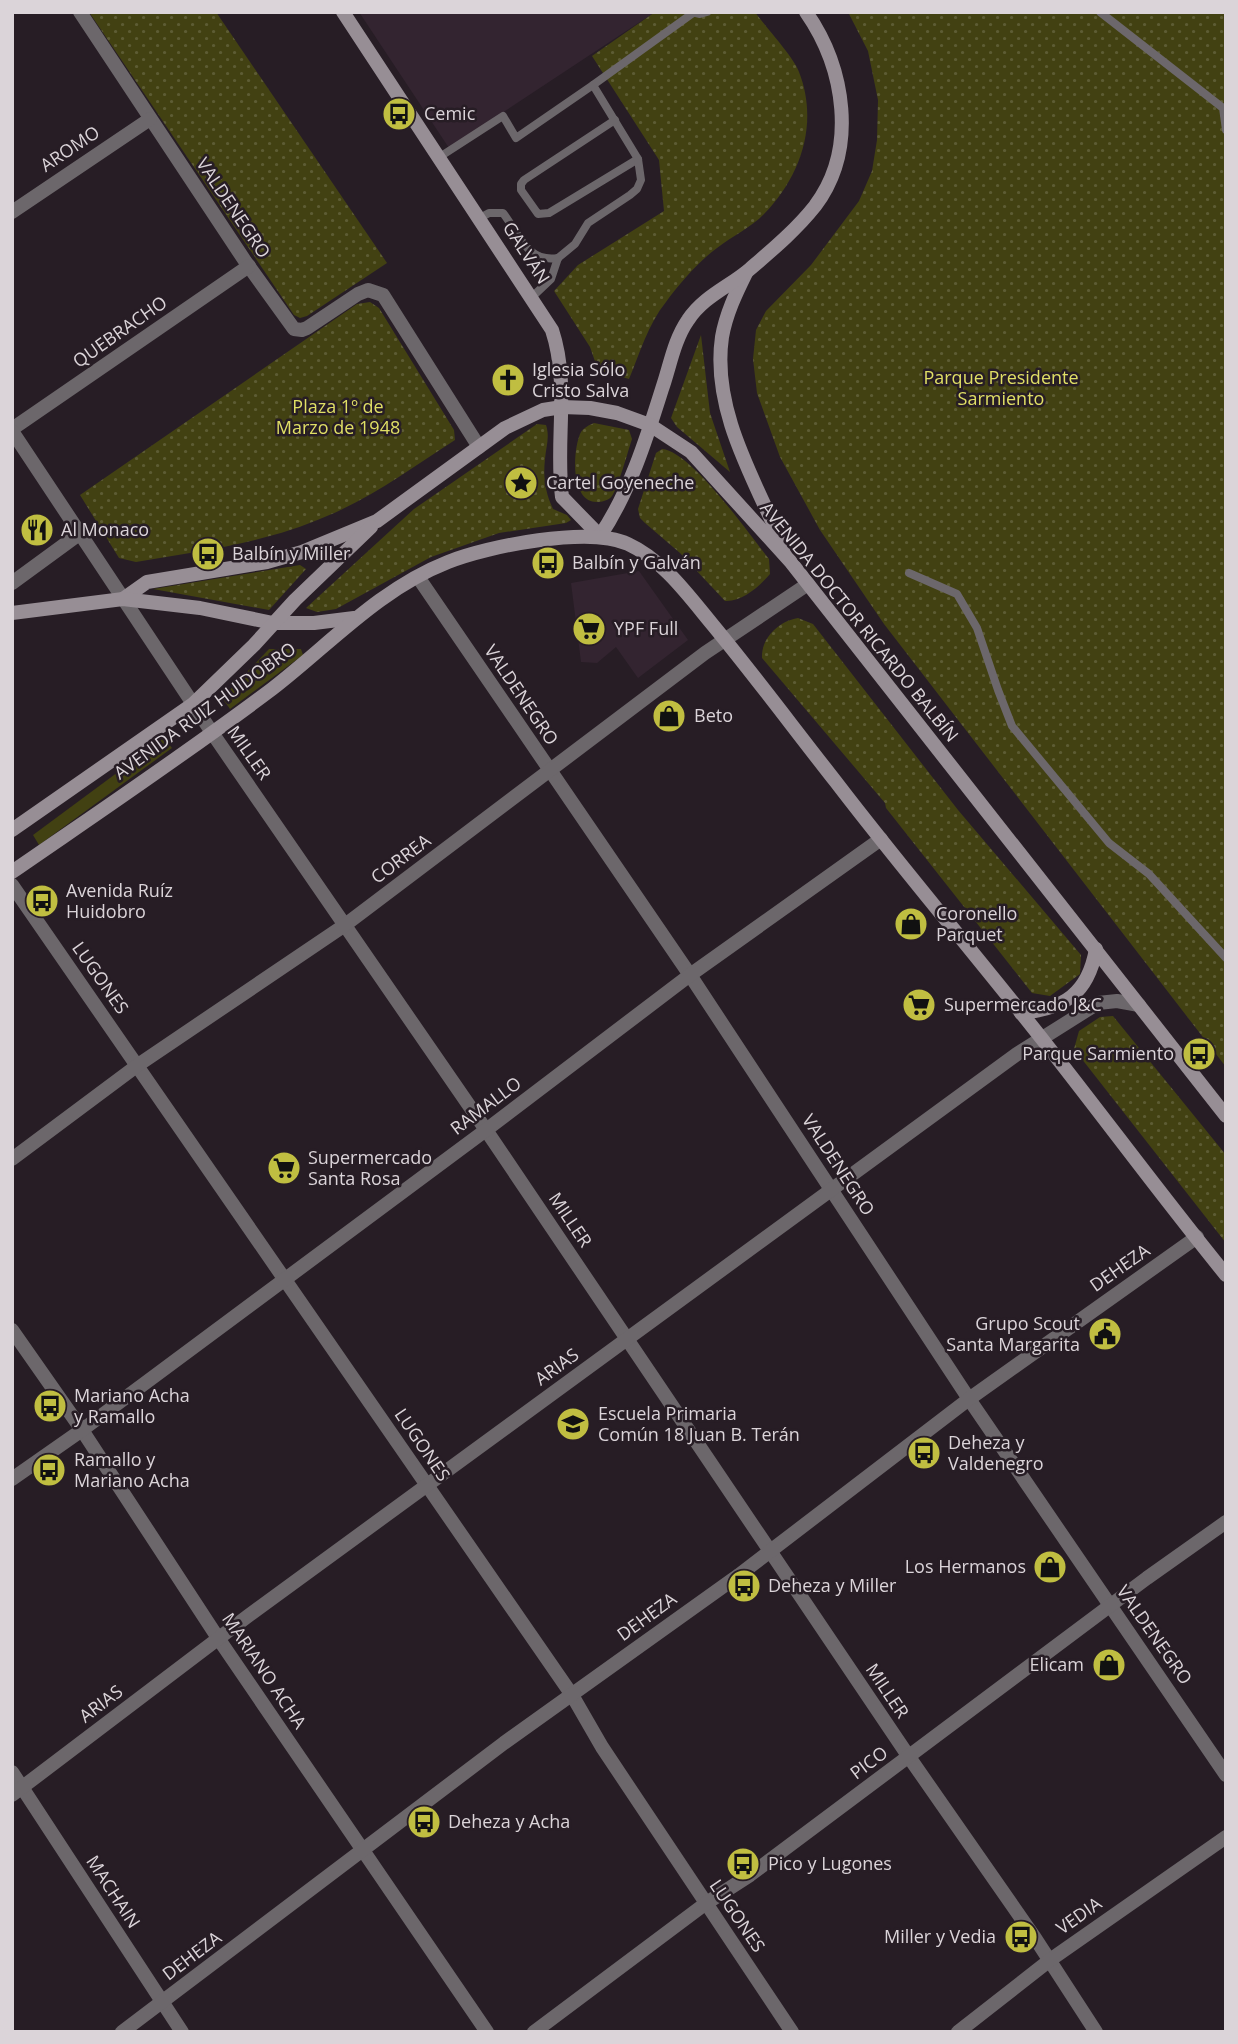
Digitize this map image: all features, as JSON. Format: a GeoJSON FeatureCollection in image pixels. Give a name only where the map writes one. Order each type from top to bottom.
{"type":"FeatureCollection","features":[{"type":"Feature","properties":{"kind":"main road","name":"GALVÁN"},"geometry":{"type":"LineString","coordinates":[[343,12],[552,330],[558,346],[561,369],[559,458],[562,497],[600,536]]}},
{"type":"Feature","properties":{"kind":"main road"},"geometry":{"type":"LineString","coordinates":[[600,536],[626,492],[673,351],[688,320],[705,299],[746,272],[793,231],[816,205],[833,173],[840,141],[842,105],[838,77],[827,46],[806,12]]}},
{"type":"Feature","properties":{"kind":"main road"},"geometry":{"type":"LineString","coordinates":[[746,272],[727,317],[722,338],[723,387],[729,418],[738,442],[790,561]]}},
{"type":"Feature","properties":{"kind":"main road","name":"AVENIDA DOCTOR RICARDO BALBÍN"},"geometry":{"type":"LineString","coordinates":[[123,599],[147,582],[267,562],[302,552],[377,522],[479,447],[527,416],[543,410],[562,407],[590,408],[617,413],[650,425],[675,440],[698,459],[790,561],[1226,1116]]}},
{"type":"Feature","properties":{"kind":"main road","name":"AVENIDA RUIZ HUIDOBRO"},"geometry":{"type":"LineString","coordinates":[[12,830],[193,704],[377,522]]}},
{"type":"Feature","properties":{"kind":"main road"},"geometry":{"type":"LineString","coordinates":[[418,577],[475,552],[600,536],[624,542],[650,558],[680,586],[724,639],[1226,1275]]}},
{"type":"Feature","properties":{"kind":"main road","name":"AVENIDA RUIZ HUIDOBRO"},"geometry":{"type":"LineString","coordinates":[[12,872],[213,734],[308,661],[355,617],[418,577]]}},
{"type":"Feature","properties":{"kind":"main road","name":"AVENIDA DOCTOR RICARDO BALBÍN"},"geometry":{"type":"LineString","coordinates":[[12,613],[123,599],[200,608],[273,623],[304,624],[355,617]]}},
{"type":"Feature","properties":{"kind":"main road"},"geometry":{"type":"LineString","coordinates":[[1021,1013],[1056,1007],[1072,997],[1089,975],[1096,949]]}},
{"type":"Feature","properties":{"kind":"street","name":"VALDENEGRO"},"geometry":{"type":"LineString","coordinates":[[80,12],[294,329],[307,328],[368,289],[383,295],[479,447]]}},
{"type":"Feature","properties":{"kind":"street","name":"AROMO"},"geometry":{"type":"LineString","coordinates":[[12,212],[150,119]]}},
{"type":"Feature","properties":{"kind":"street","name":"QUEBRACHO"},"geometry":{"type":"LineString","coordinates":[[12,430],[249,266]]}},
{"type":"Feature","properties":{"kind":"street","name":"MILLER"},"geometry":{"type":"LineString","coordinates":[[12,430],[213,734],[1050,1960],[1096,2032]]}},
{"type":"Feature","properties":{"kind":"street"},"geometry":{"type":"LineString","coordinates":[[12,583],[79,534]]}},
{"type":"Feature","properties":{"kind":"street","name":"VALDENEGRO"},"geometry":{"type":"LineString","coordinates":[[418,577],[690,975],[969,1399],[1226,1775]]}},
{"type":"Feature","properties":{"kind":"street","name":"CORREA"},"geometry":{"type":"LineString","coordinates":[[12,1159],[138,1065],[345,925],[724,639],[808,584]]}},
{"type":"Feature","properties":{"kind":"street","name":"RAMALLO"},"geometry":{"type":"LineString","coordinates":[[12,1479],[82,1430],[690,975],[881,839]]}},
{"type":"Feature","properties":{"kind":"street","name":"LUGONES"},"geometry":{"type":"LineString","coordinates":[[12,885],[572,1695],[597,1740],[792,2032]]}},
{"type":"Feature","properties":{"kind":"street","name":"ARIAS"},"geometry":{"type":"LineString","coordinates":[[17,1791],[218,1638],[628,1340],[961,1093],[1098,1003],[1116,1000],[1139,1005]]}},
{"type":"Feature","properties":{"kind":"street","name":"DEHEZA"},"geometry":{"type":"LineString","coordinates":[[122,2032],[504,1743],[769,1552],[969,1399],[1197,1237]]}},
{"type":"Feature","properties":{"kind":"street","name":"MARIANO ACHA"},"geometry":{"type":"LineString","coordinates":[[12,1329],[82,1430],[218,1638],[487,2032]]}},
{"type":"Feature","properties":{"kind":"street","name":"PICO"},"geometry":{"type":"LineString","coordinates":[[534,2032],[1226,1522]]}},
{"type":"Feature","properties":{"kind":"street","name":"MACHAIN"},"geometry":{"type":"LineString","coordinates":[[12,1772],[17,1791],[182,2032]]}},
{"type":"Feature","properties":{"kind":"street","name":"VEDIA"},"geometry":{"type":"LineString","coordinates":[[958,2032],[1050,1960],[1226,1836]]}},
{"type":"Feature","properties":{"kind":"lane"},"geometry":{"type":"LineString","coordinates":[[438,158],[503,116],[516,138],[692,13],[707,12]]}},
{"type":"Feature","properties":{"kind":"lane"},"geometry":{"type":"LineString","coordinates":[[1100,12],[1223,108],[1226,130]]}},
{"type":"Feature","properties":{"kind":"lane"},"geometry":{"type":"LineString","coordinates":[[480,218],[489,213],[503,213],[532,255],[548,260],[558,258],[575,244],[588,223],[637,189],[641,180],[638,159],[593,85]]}},
{"type":"Feature","properties":{"kind":"lane"},"geometry":{"type":"LineString","coordinates":[[615,120],[524,180],[521,190],[538,214],[549,213],[638,159]]}},
{"type":"Feature","properties":{"kind":"lane"},"geometry":{"type":"LineString","coordinates":[[532,297],[551,279],[558,258]]}},
{"type":"Feature","properties":{"kind":"lane"},"geometry":{"type":"LineString","coordinates":[[909,573],[957,593],[977,628],[1012,726],[1109,843],[1149,874],[1226,958]]}},
{"type":"Feature","properties":{"kind":"shaded area"},"geometry":{"type":"Polygon","coordinates":[[[359,12],[655,12],[449,148],[359,12]]]}},
{"type":"Feature","properties":{"kind":"shaded area"},"geometry":{"type":"Polygon","coordinates":[[[639,571],[688,640],[638,678],[616,647],[597,663],[581,662],[571,583],[639,571]]]}},
{"type":"Feature","properties":{"kind":"green space"},"geometry":{"type":"Polygon","coordinates":[[[89,12],[216,12],[387,263],[307,316],[300,318],[294,315],[89,12]]]}},
{"type":"Feature","properties":{"kind":"green space"},"geometry":{"type":"Polygon","coordinates":[[[655,12],[755,12],[796,65],[805,91],[806,129],[797,166],[777,199],[759,219],[704,259],[677,288],[654,320],[629,379],[598,370],[590,347],[554,291],[578,265],[664,211],[659,160],[592,56],[655,12]]]}},
{"type":"Feature","properties":{"kind":"green space","name":"Parque Presidente Sarmiento"},"geometry":{"type":"Polygon","coordinates":[[[848,12],[1226,12],[1226,1067],[884,624],[820,530],[780,457],[757,393],[753,359],[756,330],[766,311],[811,265],[859,201],[872,171],[877,140],[878,100],[868,51],[848,12]]]}},
{"type":"Feature","properties":{"kind":"green space","name":"Plaza 1º de Marzo de 1948"},"geometry":{"type":"Polygon","coordinates":[[[370,302],[379,308],[454,430],[455,440],[360,500],[304,525],[257,540],[208,550],[136,562],[119,558],[80,495],[357,304],[370,302]]]}},
{"type":"Feature","properties":{"kind":"green space"},"geometry":{"type":"Polygon","coordinates":[[[701,335],[710,413],[730,472],[677,427],[671,418],[701,335]]]}},
{"type":"Feature","properties":{"kind":"green space"},"geometry":{"type":"Polygon","coordinates":[[[594,423],[629,430],[632,439],[612,496],[599,502],[589,500],[582,494],[575,465],[580,434],[594,423]]]}},
{"type":"Feature","properties":{"kind":"green space"},"geometry":{"type":"Polygon","coordinates":[[[537,424],[546,425],[547,429],[544,472],[548,497],[553,509],[567,515],[571,520],[499,533],[431,557],[336,609],[317,612],[306,608],[414,509],[537,424]]]}},
{"type":"Feature","properties":{"kind":"green space"},"geometry":{"type":"Polygon","coordinates":[[[662,449],[674,453],[703,478],[769,559],[770,574],[744,596],[725,601],[680,553],[640,518],[638,509],[656,453],[662,449]]]}},
{"type":"Feature","properties":{"kind":"green space"},"geometry":{"type":"Polygon","coordinates":[[[300,565],[306,569],[269,610],[153,589],[300,565]]]}},
{"type":"Feature","properties":{"kind":"green space"},"geometry":{"type":"Polygon","coordinates":[[[798,618],[813,624],[958,810],[1081,955],[1080,974],[1050,996],[1032,993],[886,808],[885,803],[762,658],[762,651],[772,632],[784,623],[798,618]]]}},
{"type":"Feature","properties":{"kind":"green space"},"geometry":{"type":"Polygon","coordinates":[[[269,649],[301,649],[303,655],[230,709],[222,698],[269,649]]]}},
{"type":"Feature","properties":{"kind":"green space"},"geometry":{"type":"Polygon","coordinates":[[[164,738],[172,748],[39,845],[33,835],[164,738]]]}},
{"type":"Feature","properties":{"kind":"green space"},"geometry":{"type":"Polygon","coordinates":[[[1113,1016],[1226,1155],[1226,1243],[1074,1049],[1079,1031],[1100,1017],[1113,1016]]]}},
{"type":"Feature","properties":{"kind":"place","name":"Cemic"},"geometry":{"type":"Point","coordinates":[399,114]}},
{"type":"Feature","properties":{"kind":"place","name":"Iglesia Sólo Cristo Salva"},"geometry":{"type":"Point","coordinates":[508,380]}},
{"type":"Feature","properties":{"kind":"place","name":"Cartel Goyeneche"},"geometry":{"type":"Point","coordinates":[521,483]}},
{"type":"Feature","properties":{"kind":"place","name":"Al Monaco"},"geometry":{"type":"Point","coordinates":[37,530]}},
{"type":"Feature","properties":{"kind":"place","name":"Balbín y Miller"},"geometry":{"type":"Point","coordinates":[208,554]}},
{"type":"Feature","properties":{"kind":"place","name":"Balbín y Galván"},"geometry":{"type":"Point","coordinates":[548,563]}},
{"type":"Feature","properties":{"kind":"place","name":"YPF Full"},"geometry":{"type":"Point","coordinates":[589,629]}},
{"type":"Feature","properties":{"kind":"place","name":"Beto"},"geometry":{"type":"Point","coordinates":[669,716]}},
{"type":"Feature","properties":{"kind":"place","name":"Avenida Ruíz Huidobro"},"geometry":{"type":"Point","coordinates":[42,901]}},
{"type":"Feature","properties":{"kind":"place","name":"Coronello Parquet"},"geometry":{"type":"Point","coordinates":[911,924]}},
{"type":"Feature","properties":{"kind":"place","name":"Supermercado J&C"},"geometry":{"type":"Point","coordinates":[919,1005]}},
{"type":"Feature","properties":{"kind":"place","name":"Parque Sarmiento"},"geometry":{"type":"Point","coordinates":[1199,1054]}},
{"type":"Feature","properties":{"kind":"place","name":"Supermercado Santa Rosa"},"geometry":{"type":"Point","coordinates":[284,1168]}},
{"type":"Feature","properties":{"kind":"place","name":"Grupo Scout Santa Margarita"},"geometry":{"type":"Point","coordinates":[1105,1334]}},
{"type":"Feature","properties":{"kind":"place","name":"Mariano Acha y Ramallo"},"geometry":{"type":"Point","coordinates":[50,1406]}},
{"type":"Feature","properties":{"kind":"place","name":"Escuela Primaria Común 18 Juan B. Terán"},"geometry":{"type":"Point","coordinates":[573,1424]}},
{"type":"Feature","properties":{"kind":"place","name":"Deheza y Valdenegro"},"geometry":{"type":"Point","coordinates":[924,1453]}},
{"type":"Feature","properties":{"kind":"place","name":"Ramallo y Mariano Acha"},"geometry":{"type":"Point","coordinates":[49,1470]}},
{"type":"Feature","properties":{"kind":"place","name":"Los Hermanos"},"geometry":{"type":"Point","coordinates":[1050,1567]}},
{"type":"Feature","properties":{"kind":"place","name":"Deheza y Miller"},"geometry":{"type":"Point","coordinates":[744,1586]}},
{"type":"Feature","properties":{"kind":"place","name":"Elicam"},"geometry":{"type":"Point","coordinates":[1109,1665]}},
{"type":"Feature","properties":{"kind":"place","name":"Deheza y Acha"},"geometry":{"type":"Point","coordinates":[424,1822]}},
{"type":"Feature","properties":{"kind":"place","name":"Pico y Lugones"},"geometry":{"type":"Point","coordinates":[743,1864]}},
{"type":"Feature","properties":{"kind":"place","name":"Miller y Vedia"},"geometry":{"type":"Point","coordinates":[1021,1937]}}]}
